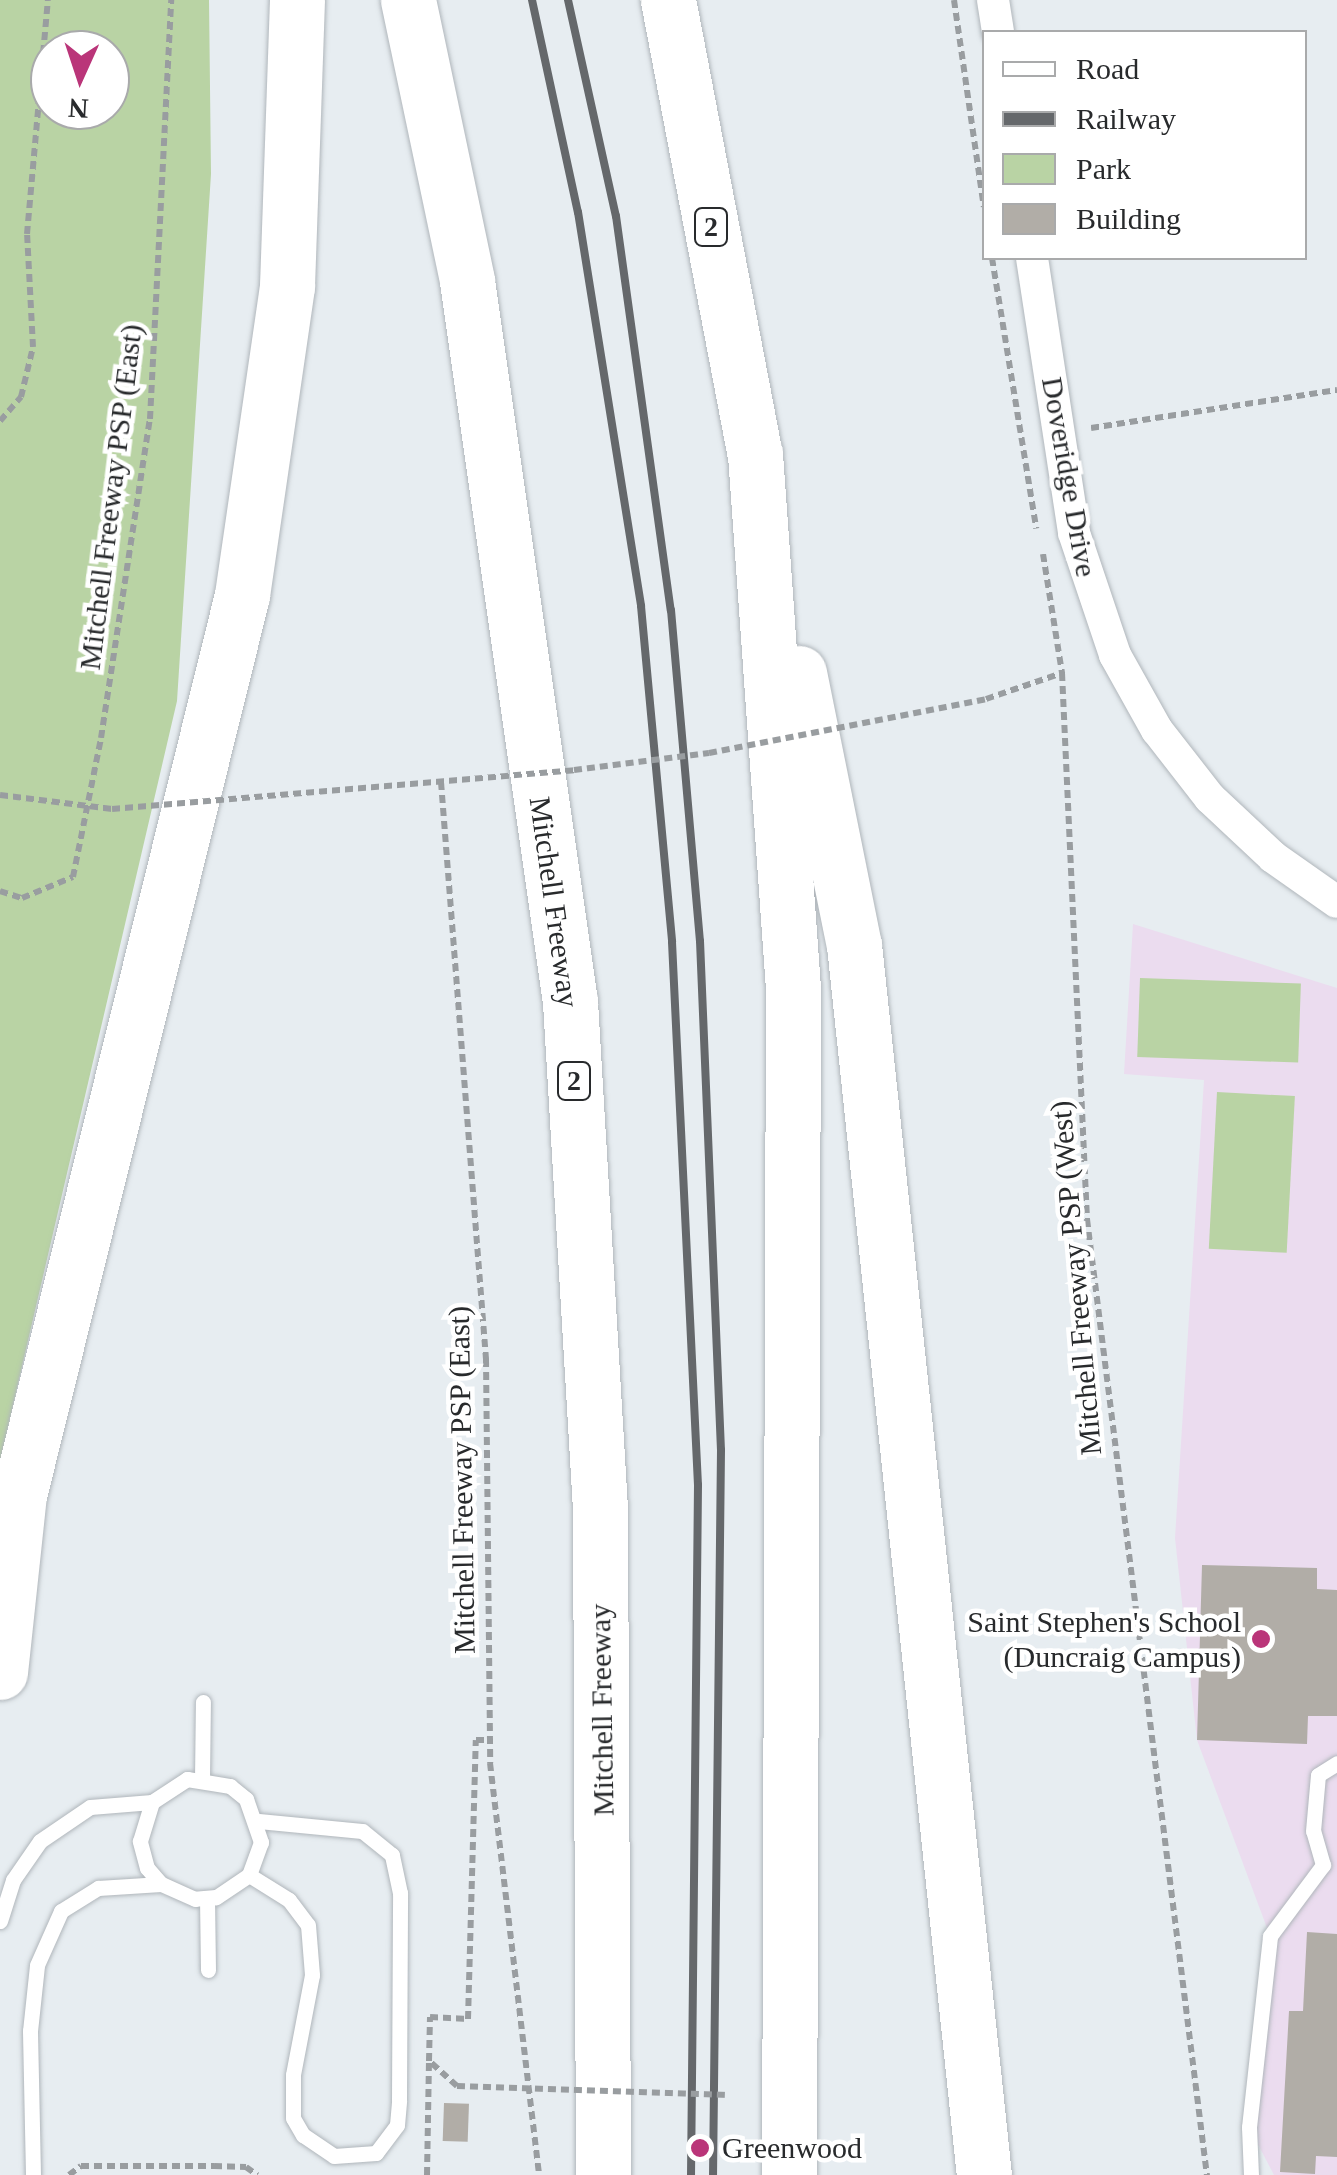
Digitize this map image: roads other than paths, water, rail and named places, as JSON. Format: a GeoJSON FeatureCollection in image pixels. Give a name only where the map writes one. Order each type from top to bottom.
{"type":"FeatureCollection","features":[{"type":"Feature","properties":{"kind":"highway"},"geometry":{"type":"LineString","coordinates":[[0,1672],[19,1495],[242,595],[288,286],[297,0]]}},
{"type":"Feature","properties":{"kind":"highway","name":"Mitchell Freeway"},"geometry":{"type":"LineString","coordinates":[[408,0],[466,280],[570,1002],[600,1508],[603,2175]]}},
{"type":"Feature","properties":{"kind":"highway","name":"2"},"geometry":{"type":"LineString","coordinates":[[668,0],[755,454],[792,988],[789,2175]]}},
{"type":"Feature","properties":{"kind":"highway"},"geometry":{"type":"LineString","coordinates":[[755,454],[854,946],[984,2175]]}},
{"type":"Feature","properties":{"kind":"street"},"geometry":{"type":"LineString","coordinates":[[994,0],[998,30]]}},
{"type":"Feature","properties":{"kind":"street","name":"Doveridge Drive"},"geometry":{"type":"LineString","coordinates":[[1032,260],[1084,574],[1135,694],[1210,798],[1273,858],[1337,902]]}},
{"type":"Feature","properties":{"kind":"lane"},"geometry":{"type":"LineString","coordinates":[[202,1779],[203,1702]]}},
{"type":"Feature","properties":{"kind":"lane"},"geometry":{"type":"LineString","coordinates":[[1251,2175],[1249,2127],[1270,1936],[1330,1866],[1313,1832],[1318,1775],[1337,1763]]}},
{"type":"Feature","properties":{"kind":"lane"},"geometry":{"type":"LineString","coordinates":[[33,2175],[30,2031],[37,1965],[61,1910],[98,1888],[161,1884],[207,1898],[234,1890],[249,1875],[261,1842],[258,1821],[230,1786],[202,1779],[168,1788],[152,1802],[140,1841],[147,1868],[161,1884]]}},
{"type":"Feature","properties":{"kind":"lane"},"geometry":{"type":"LineString","coordinates":[[0,1921],[13,1880],[40,1841],[90,1807],[152,1802]]}},
{"type":"Feature","properties":{"kind":"lane"},"geometry":{"type":"LineString","coordinates":[[249,1875],[289,1900],[308,1925],[312,1974],[293,2075],[293,2118],[303,2136],[334,2156],[376,2153],[396,2125],[400,2100],[400,1893],[392,1855],[362,1831],[258,1821]]}},
{"type":"Feature","properties":{"kind":"lane"},"geometry":{"type":"LineString","coordinates":[[207,1898],[208,1970]]}},
{"type":"Feature","properties":{"kind":"railway"},"geometry":{"type":"LineString","coordinates":[[532,0],[578,212],[641,606],[672,942],[698,1485],[691,2175]]}},
{"type":"Feature","properties":{"kind":"railway"},"geometry":{"type":"LineString","coordinates":[[568,0],[616,216],[671,610],[700,941],[721,1450],[713,2175]]}},
{"type":"Feature","properties":{"kind":"place","name":"Saint Stephen's School (Duncraig Campus)"},"geometry":{"type":"Point","coordinates":[1261,1639]}},
{"type":"Feature","properties":{"kind":"place","name":"Greenwood"},"geometry":{"type":"Point","coordinates":[700,2148]}}]}
